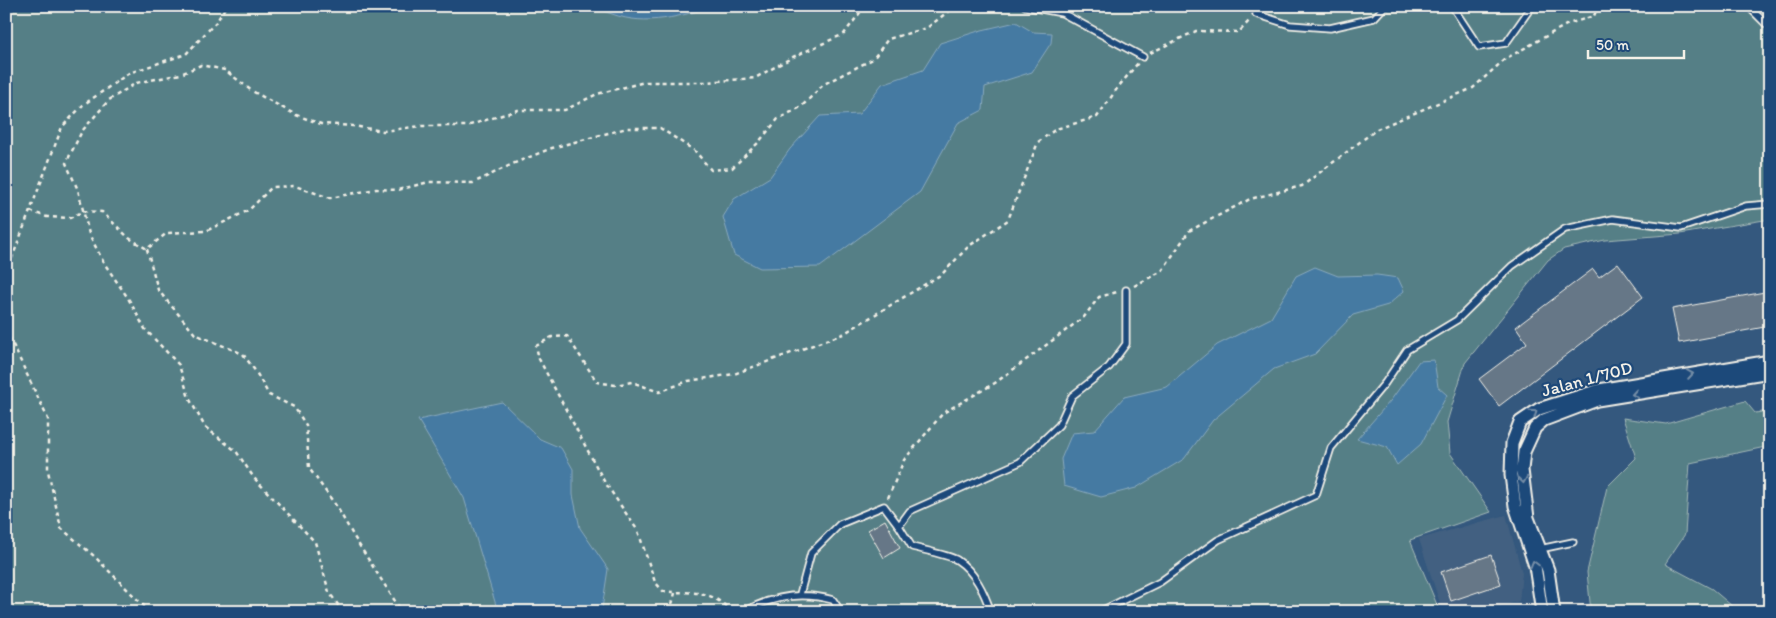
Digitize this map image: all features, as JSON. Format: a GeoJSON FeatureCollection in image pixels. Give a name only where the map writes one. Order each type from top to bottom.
{"type":"FeatureCollection","features":[{"type":"Feature","properties":{"kind":"street","name":"Jalan 1/70D"},"geometry":{"type":"LineString","coordinates":[[1542,612],[1535,566],[1515,506],[1511,475],[1512,443],[1520,422],[1539,409],[1600,390],[1770,361]]}},
{"type":"Feature","properties":{"kind":"street","name":"Jalan 1/70D"},"geometry":{"type":"LineString","coordinates":[[1554,612],[1548,570],[1528,518],[1522,470],[1524,452],[1535,428],[1544,420],[1597,400],[1770,372]]}},
{"type":"Feature","properties":{"kind":"lane"},"geometry":{"type":"LineString","coordinates":[[1025,6],[1062,13],[1143,57]]}},
{"type":"Feature","properties":{"kind":"lane"},"geometry":{"type":"LineString","coordinates":[[1256,14],[1290,25],[1330,28],[1374,18],[1385,6]]}},
{"type":"Feature","properties":{"kind":"lane"},"geometry":{"type":"LineString","coordinates":[[1452,6],[1479,47],[1506,43],[1532,6]]}},
{"type":"Feature","properties":{"kind":"lane"},"geometry":{"type":"LineString","coordinates":[[1748,6],[1770,26]]}},
{"type":"Feature","properties":{"kind":"lane"},"geometry":{"type":"LineString","coordinates":[[1099,612],[1160,582],[1218,540],[1316,495],[1331,448],[1385,383],[1407,350],[1457,320],[1512,266],[1565,229],[1613,219],[1681,228],[1746,206],[1770,204]]}},
{"type":"Feature","properties":{"kind":"lane"},"geometry":{"type":"LineString","coordinates":[[899,526],[910,511],[1020,462],[1059,425],[1072,396],[1110,367],[1126,344],[1126,290]]}},
{"type":"Feature","properties":{"kind":"lane"},"geometry":{"type":"LineString","coordinates":[[800,594],[811,553],[840,524],[884,506],[912,547],[956,560],[975,577],[987,599],[991,612]]}},
{"type":"Feature","properties":{"kind":"lane"},"geometry":{"type":"LineString","coordinates":[[1540,549],[1573,542]]}},
{"type":"Feature","properties":{"kind":"lane"},"geometry":{"type":"LineString","coordinates":[[744,612],[773,599],[800,594],[815,595],[833,600],[841,612]]}},
{"type":"Feature","properties":{"kind":"path"},"geometry":{"type":"LineString","coordinates":[[6,274],[62,127],[84,105],[129,73],[186,54],[217,21],[226,6]]}},
{"type":"Feature","properties":{"kind":"path"},"geometry":{"type":"LineString","coordinates":[[343,612],[329,592],[315,542],[254,478],[236,451],[205,427],[189,398],[179,365],[144,329],[128,298],[104,263],[89,234],[78,190],[66,163],[82,131],[109,100],[136,83],[181,74],[201,65],[225,70],[252,91],[296,115],[321,124],[354,126],[384,131],[422,126],[467,126],[518,110],[565,110],[597,94],[645,82],[707,82],[755,78],[793,57],[844,34],[865,6]]}},
{"type":"Feature","properties":{"kind":"path"},"geometry":{"type":"LineString","coordinates":[[147,249],[167,233],[206,231],[249,210],[272,187],[294,186],[330,198],[376,189],[398,190],[429,182],[473,183],[552,148],[627,128],[660,128],[694,150],[711,170],[732,168],[758,143],[778,118],[801,107],[824,84],[873,60],[888,39],[928,28],[955,6]]}},
{"type":"Feature","properties":{"kind":"path"},"geometry":{"type":"LineString","coordinates":[[884,506],[904,460],[943,414],[995,383],[1084,317],[1099,297],[1126,290],[1162,271],[1189,232],[1250,198],[1302,186],[1377,129],[1473,88],[1505,58],[1568,24],[1594,16],[1598,6]]}},
{"type":"Feature","properties":{"kind":"path"},"geometry":{"type":"LineString","coordinates":[[732,612],[713,597],[703,593],[663,591],[654,582],[638,531],[604,481],[539,359],[536,346],[552,336],[568,336],[597,382],[615,384],[632,382],[659,392],[688,381],[734,374],[843,334],[942,274],[969,246],[1008,220],[1038,142],[1056,129],[1098,117],[1119,86],[1143,57],[1196,30],[1239,32],[1256,14]]}},
{"type":"Feature","properties":{"kind":"path"},"geometry":{"type":"LineString","coordinates":[[30,211],[47,217],[70,218],[84,211],[102,212],[129,238],[147,249],[158,290],[196,334],[243,354],[269,395],[294,407],[306,425],[309,468],[337,507],[402,612]]}},
{"type":"Feature","properties":{"kind":"path"},"geometry":{"type":"LineString","coordinates":[[6,330],[48,419],[48,471],[61,528],[94,556],[150,612]]}},
{"type":"Feature","properties":{"kind":"path"},"geometry":{"type":"LineString","coordinates":[[670,612],[675,593]]}},
{"type":"Feature","properties":{"kind":"shaded area"},"geometry":{"type":"Polygon","coordinates":[[[595,6],[715,6],[664,19],[638,20],[605,12],[595,6]]]}},
{"type":"Feature","properties":{"kind":"shaded area"},"geometry":{"type":"Polygon","coordinates":[[[1016,22],[1033,32],[1052,33],[1051,43],[1032,72],[985,87],[983,110],[958,123],[920,192],[820,267],[760,268],[734,255],[723,217],[734,199],[770,177],[790,149],[820,116],[859,114],[882,84],[923,70],[940,43],[1016,22]]]}},
{"type":"Feature","properties":{"kind":"shaded area"},"geometry":{"type":"Polygon","coordinates":[[[1315,267],[1338,276],[1377,275],[1398,278],[1404,291],[1388,305],[1353,315],[1315,354],[1274,369],[1213,420],[1184,459],[1136,488],[1101,497],[1064,486],[1061,459],[1072,433],[1094,431],[1124,397],[1167,387],[1217,345],[1271,318],[1296,276],[1315,267]]]}},
{"type":"Feature","properties":{"kind":"shaded area"},"geometry":{"type":"Polygon","coordinates":[[[1434,360],[1438,387],[1447,395],[1421,444],[1397,465],[1387,447],[1357,439],[1391,400],[1419,361],[1434,360]]]}},
{"type":"Feature","properties":{"kind":"shaded area"},"geometry":{"type":"Polygon","coordinates":[[[502,402],[540,439],[561,448],[573,469],[573,495],[580,528],[608,569],[602,609],[599,612],[498,612],[464,498],[418,420],[502,402]]]}},
{"type":"Feature","properties":{"kind":"shaded area"},"geometry":{"type":"Polygon","coordinates":[[[1506,515],[1522,573],[1519,601],[1483,612],[1443,612],[1419,539],[1506,515]]]}},
{"type":"Feature","properties":{"kind":"green space"},"geometry":{"type":"Polygon","coordinates":[[[6,6],[1770,6],[1770,219],[1680,234],[1605,240],[1564,249],[1548,260],[1465,363],[1447,422],[1450,453],[1491,512],[1410,540],[1440,612],[6,612],[6,6]]]}},
{"type":"Feature","properties":{"kind":"green space"},"geometry":{"type":"Polygon","coordinates":[[[1745,401],[1755,413],[1770,411],[1770,446],[1690,463],[1685,534],[1665,564],[1712,589],[1739,612],[1591,612],[1587,572],[1607,487],[1636,458],[1623,418],[1666,424],[1745,401]]]}},
{"type":"Feature","properties":{"kind":"building"},"geometry":{"type":"Polygon","coordinates":[[[1618,263],[1643,297],[1499,406],[1479,379],[1527,343],[1516,327],[1593,269],[1599,277],[1618,263]]]}},
{"type":"Feature","properties":{"kind":"building"},"geometry":{"type":"Polygon","coordinates":[[[1770,291],[1770,326],[1679,343],[1672,309],[1770,291]]]}},
{"type":"Feature","properties":{"kind":"building"},"geometry":{"type":"Polygon","coordinates":[[[885,520],[900,548],[884,558],[868,530],[885,520]]]}},
{"type":"Feature","properties":{"kind":"building"},"geometry":{"type":"Polygon","coordinates":[[[1491,555],[1501,584],[1451,601],[1441,572],[1491,555]]]}}]}
